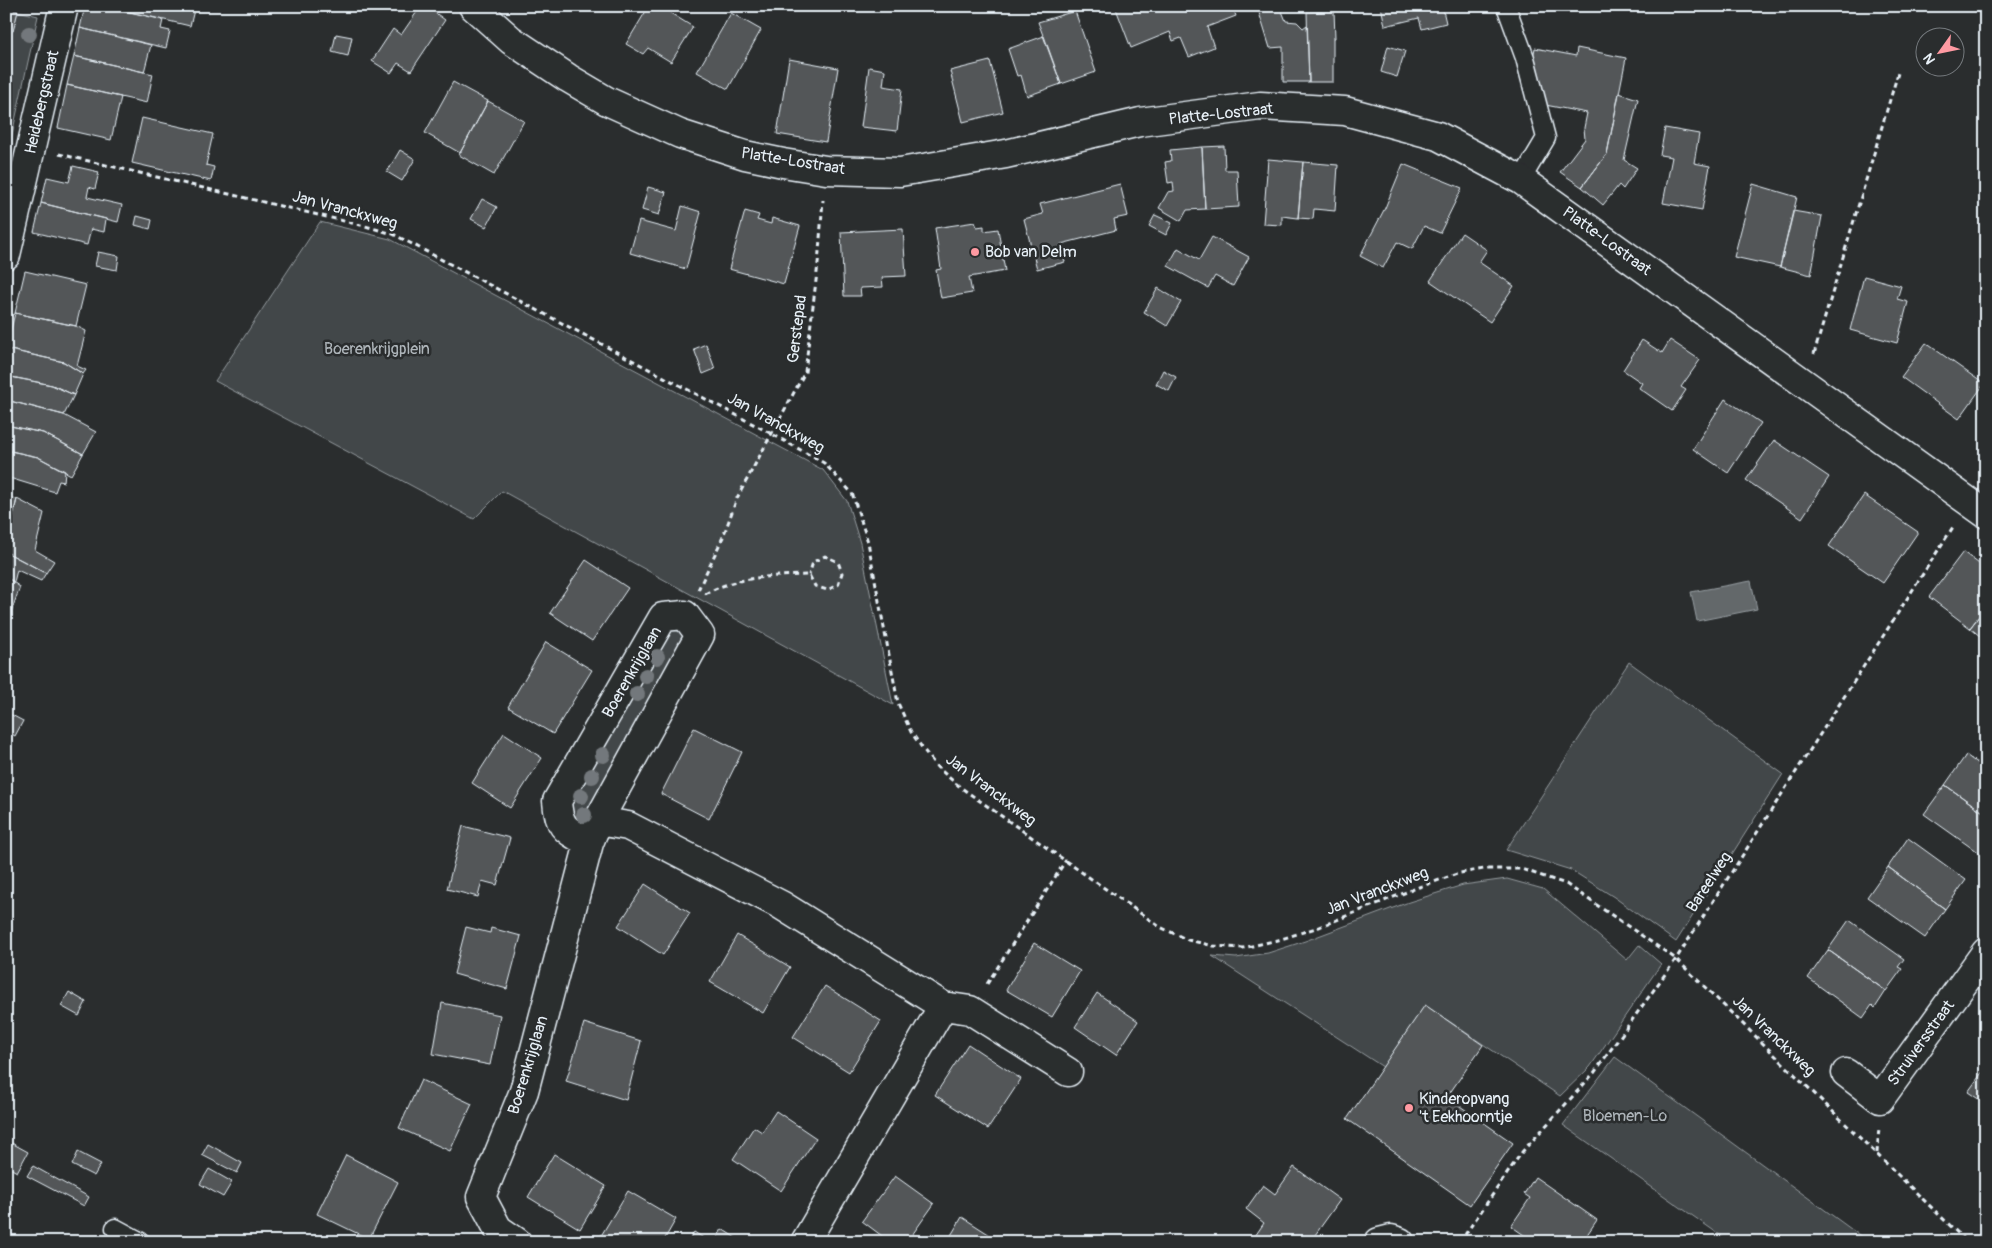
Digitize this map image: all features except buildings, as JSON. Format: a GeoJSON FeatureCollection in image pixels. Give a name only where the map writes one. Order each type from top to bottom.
{"type":"FeatureCollection","features":[{"type":"Feature","properties":{"kind":"street","name":"Heidebergstraat"},"geometry":{"type":"LineString","coordinates":[[6,255],[64,6]]}},
{"type":"Feature","properties":{"kind":"street","name":"Platte-Lostraat"},"geometry":{"type":"LineString","coordinates":[[473,6],[511,40],[568,78],[607,101],[648,121],[680,134],[737,152],[826,170],[900,172],[1006,154],[1140,122],[1260,106],[1345,111],[1438,136],[1521,180],[1986,514]]}},
{"type":"Feature","properties":{"kind":"street","name":"Boerenkrijglaan"},"geometry":{"type":"LineString","coordinates":[[517,1242],[498,1230],[480,1197],[524,1091],[599,821],[700,635],[688,608],[663,617],[557,801],[558,816],[564,828],[599,821],[628,826],[781,905],[943,1006],[970,1010],[1068,1072]]}},
{"type":"Feature","properties":{"kind":"street","name":"Struiversstraat"},"geometry":{"type":"LineString","coordinates":[[1846,1073],[1880,1099],[1986,952]]}},
{"type":"Feature","properties":{"kind":"street"},"geometry":{"type":"LineString","coordinates":[[805,1242],[943,1006]]}},
{"type":"Feature","properties":{"kind":"street"},"geometry":{"type":"LineString","coordinates":[[1379,1242],[1391,1239],[1400,1242]]}},
{"type":"Feature","properties":{"kind":"lane"},"geometry":{"type":"LineString","coordinates":[[1506,6],[1525,58],[1546,138],[1521,180]]}},
{"type":"Feature","properties":{"kind":"lane"},"geometry":{"type":"LineString","coordinates":[[115,1228],[141,1242]]}},
{"type":"Feature","properties":{"kind":"path"},"geometry":{"type":"LineString","coordinates":[[1805,383],[1898,73]]}},
{"type":"Feature","properties":{"kind":"path","name":"Jan Vranckxweg"},"geometry":{"type":"LineString","coordinates":[[52,153],[366,226],[393,234],[824,463],[852,493],[868,542],[898,703],[911,732],[937,767],[960,786],[1160,927],[1188,940],[1214,946],[1243,948],[1278,940],[1319,927],[1419,887],[1460,873],[1484,869],[1521,870],[1566,884],[1676,959],[1966,1242]]}},
{"type":"Feature","properties":{"kind":"path","name":"Gerstepad"},"geometry":{"type":"LineString","coordinates":[[688,608],[723,537],[738,498],[804,372],[818,264],[826,170]]}},
{"type":"Feature","properties":{"kind":"path","name":"Bareelweg"},"geometry":{"type":"LineString","coordinates":[[1460,1242],[1522,1152],[1594,1073],[1676,959],[1954,525]]}},
{"type":"Feature","properties":{"kind":"path"},"geometry":{"type":"LineString","coordinates":[[825,556],[838,562],[842,573],[838,585],[828,590],[815,586],[808,575],[813,562],[825,556]]}},
{"type":"Feature","properties":{"kind":"path"},"geometry":{"type":"LineString","coordinates":[[688,608],[709,592],[733,583],[757,577],[808,575]]}},
{"type":"Feature","properties":{"kind":"path"},"geometry":{"type":"LineString","coordinates":[[970,1010],[1066,860]]}},
{"type":"Feature","properties":{"kind":"green space"},"geometry":{"type":"Polygon","coordinates":[[[18,11],[38,16],[6,162],[6,30],[13,31],[18,11]]]}},
{"type":"Feature","properties":{"kind":"green space","name":"Boerenkrijgplein"},"geometry":{"type":"Polygon","coordinates":[[[320,222],[390,239],[823,470],[847,501],[860,543],[893,705],[502,491],[474,519],[215,381],[320,222]]]}},
{"type":"Feature","properties":{"kind":"green space"},"geometry":{"type":"Polygon","coordinates":[[[669,626],[687,631],[583,823],[579,824],[566,808],[669,626]]]}},
{"type":"Feature","properties":{"kind":"green space"},"geometry":{"type":"Polygon","coordinates":[[[1629,662],[1783,774],[1676,942],[1614,897],[1571,870],[1506,850],[1629,662]]]}},
{"type":"Feature","properties":{"kind":"green space"},"geometry":{"type":"Polygon","coordinates":[[[1507,879],[1543,889],[1627,960],[1639,945],[1661,964],[1590,1067],[1560,1096],[1425,1005],[1383,1067],[1212,956],[1236,958],[1268,953],[1409,902],[1463,885],[1507,879]]]}},
{"type":"Feature","properties":{"kind":"green space","name":"Bloemen-Lo"},"geometry":{"type":"Polygon","coordinates":[[[1615,1057],[1866,1240],[1865,1242],[1730,1242],[1563,1125],[1615,1057]]]}},
{"type":"Feature","properties":{"kind":"shaded area"},"geometry":{"type":"Polygon","coordinates":[[[1751,581],[1757,609],[1697,621],[1691,592],[1751,581]]]}},
{"type":"Feature","properties":{"kind":"place","name":"Bob van Delm"},"geometry":{"type":"Point","coordinates":[975,252]}},
{"type":"Feature","properties":{"kind":"place","name":"Kinderopvang 't Eekhoorntje"},"geometry":{"type":"Point","coordinates":[1409,1108]}}]}
